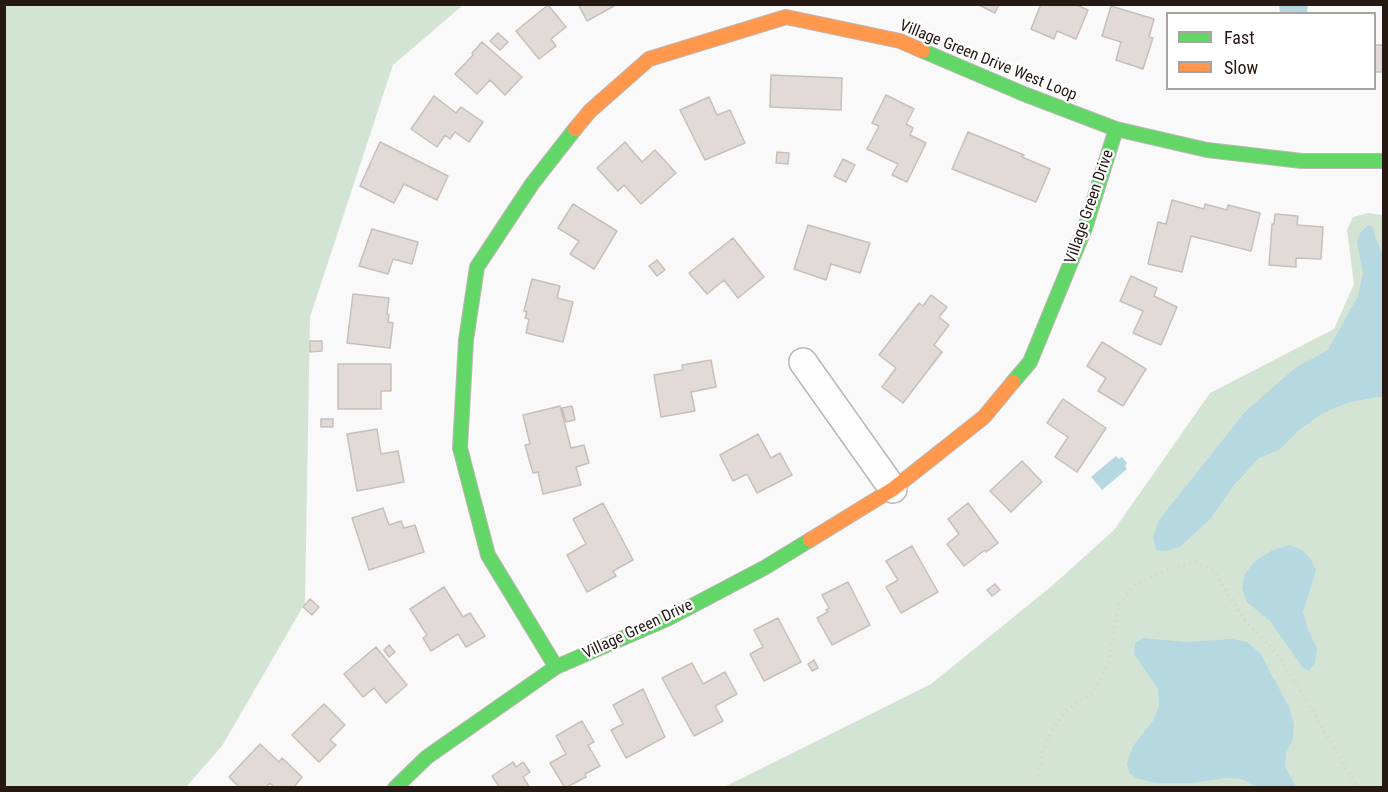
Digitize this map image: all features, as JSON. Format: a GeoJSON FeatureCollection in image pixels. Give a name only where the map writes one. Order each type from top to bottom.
{"type":"FeatureCollection","features":[{"type":"Feature","properties":{"kind":"street","name":"Village Green Drive West Loop"},"geometry":{"type":"LineString","coordinates":[[556,667],[488,555],[459,448],[466,340],[477,267],[532,184],[590,111],[649,59],[786,17],[900,41],[1023,94],[1116,129]]}},
{"type":"Feature","properties":{"kind":"street","name":"Village Green Drive"},"geometry":{"type":"LineString","coordinates":[[395,788],[427,757],[556,667],[667,619],[754,573],[893,489],[984,417],[1030,362],[1085,228],[1116,129],[1207,150],[1290,160],[1383,161]]}},
{"type":"Feature","properties":{"kind":"street"},"geometry":{"type":"LineString","coordinates":[[803,362],[893,489]]}},
{"type":"Feature","properties":{"kind":"path"},"geometry":{"type":"LineString","coordinates":[[1038,776],[1043,751],[1053,729],[1067,710],[1095,691],[1104,673],[1108,664],[1119,604],[1135,584],[1170,569],[1195,562],[1214,571],[1243,618],[1273,649],[1358,788]]}},
{"type":"Feature","properties":{"kind":"green space"},"geometry":{"type":"Polygon","coordinates":[[[5,4],[463,5],[393,65],[310,317],[305,603],[222,746],[186,787],[5,787],[5,4]]]}},
{"type":"Feature","properties":{"kind":"green space"},"geometry":{"type":"Polygon","coordinates":[[[1368,213],[1383,215],[1383,787],[722,788],[931,684],[1053,585],[1114,530],[1210,393],[1334,329],[1354,284],[1347,230],[1353,217],[1368,213]]]}},
{"type":"Feature","properties":{"kind":"water"},"geometry":{"type":"Polygon","coordinates":[[[1279,5],[1308,5],[1307,12],[1280,12],[1279,5]]]}},
{"type":"Feature","properties":{"kind":"water"},"geometry":{"type":"Polygon","coordinates":[[[1368,225],[1373,227],[1383,255],[1383,398],[1347,403],[1321,414],[1299,430],[1279,450],[1259,458],[1234,485],[1211,518],[1181,546],[1167,551],[1156,550],[1153,537],[1159,520],[1245,412],[1295,368],[1328,350],[1358,296],[1363,273],[1357,242],[1360,233],[1368,225]]]}},
{"type":"Feature","properties":{"kind":"water"},"geometry":{"type":"Polygon","coordinates":[[[1116,456],[1119,459],[1122,457],[1127,463],[1125,466],[1127,469],[1102,490],[1091,477],[1116,456]]]}},
{"type":"Feature","properties":{"kind":"water"},"geometry":{"type":"Polygon","coordinates":[[[1289,545],[1302,550],[1310,558],[1316,570],[1303,612],[1308,630],[1317,648],[1315,663],[1309,671],[1303,668],[1270,621],[1247,602],[1242,588],[1245,574],[1255,561],[1273,550],[1289,545]]]}},
{"type":"Feature","properties":{"kind":"water"},"geometry":{"type":"Polygon","coordinates":[[[1144,638],[1187,642],[1232,639],[1247,642],[1260,653],[1289,707],[1294,724],[1293,739],[1286,753],[1285,766],[1296,787],[1256,787],[1242,779],[1225,778],[1192,783],[1157,783],[1138,779],[1129,773],[1127,763],[1133,746],[1153,721],[1159,706],[1158,689],[1134,654],[1135,643],[1144,638]]]}},
{"type":"Feature","properties":{"kind":"building"},"geometry":{"type":"Polygon","coordinates":[[[578,4],[613,4],[614,6],[587,21],[578,4]]]}},
{"type":"Feature","properties":{"kind":"building"},"geometry":{"type":"Polygon","coordinates":[[[977,4],[999,4],[995,13],[977,4]]]}},
{"type":"Feature","properties":{"kind":"building"},"geometry":{"type":"Polygon","coordinates":[[[1041,4],[1074,4],[1088,10],[1076,39],[1057,31],[1054,39],[1031,29],[1041,4]]]}},
{"type":"Feature","properties":{"kind":"building"},"geometry":{"type":"Polygon","coordinates":[[[548,5],[566,27],[551,39],[556,46],[539,59],[516,31],[548,5]]]}},
{"type":"Feature","properties":{"kind":"building"},"geometry":{"type":"Polygon","coordinates":[[[1111,6],[1154,19],[1149,37],[1153,38],[1143,69],[1116,60],[1121,42],[1102,36],[1111,6]]]}},
{"type":"Feature","properties":{"kind":"building"},"geometry":{"type":"Polygon","coordinates":[[[498,33],[508,42],[500,50],[490,41],[498,33]]]}},
{"type":"Feature","properties":{"kind":"building"},"geometry":{"type":"Polygon","coordinates":[[[482,42],[522,77],[505,95],[490,80],[477,94],[455,74],[482,42]]]}},
{"type":"Feature","properties":{"kind":"building"},"geometry":{"type":"Polygon","coordinates":[[[1376,45],[1384,45],[1384,95],[1383,72],[1376,72],[1376,45]]]}},
{"type":"Feature","properties":{"kind":"building"},"geometry":{"type":"Polygon","coordinates":[[[771,75],[842,78],[841,110],[770,107],[771,75]]]}},
{"type":"Feature","properties":{"kind":"building"},"geometry":{"type":"Polygon","coordinates":[[[886,95],[914,109],[906,124],[913,128],[910,135],[926,143],[907,182],[892,175],[898,164],[867,149],[879,126],[872,123],[886,95]]]}},
{"type":"Feature","properties":{"kind":"building"},"geometry":{"type":"Polygon","coordinates":[[[434,96],[456,113],[461,107],[483,122],[469,142],[455,132],[450,139],[445,135],[437,147],[411,129],[434,96]]]}},
{"type":"Feature","properties":{"kind":"building"},"geometry":{"type":"Polygon","coordinates":[[[709,97],[717,115],[730,110],[745,143],[705,160],[680,110],[709,97]]]}},
{"type":"Feature","properties":{"kind":"building"},"geometry":{"type":"Polygon","coordinates":[[[968,132],[1024,155],[1022,157],[1050,169],[1036,202],[952,169],[968,132]]]}},
{"type":"Feature","properties":{"kind":"building"},"geometry":{"type":"Polygon","coordinates":[[[380,142],[448,176],[437,200],[404,184],[394,203],[360,186],[380,142]]]}},
{"type":"Feature","properties":{"kind":"building"},"geometry":{"type":"Polygon","coordinates":[[[625,142],[642,162],[655,150],[676,173],[641,204],[624,185],[618,191],[597,168],[625,142]]]}},
{"type":"Feature","properties":{"kind":"building"},"geometry":{"type":"Polygon","coordinates":[[[777,152],[789,153],[788,164],[776,163],[777,152]]]}},
{"type":"Feature","properties":{"kind":"building"},"geometry":{"type":"Polygon","coordinates":[[[843,159],[855,165],[846,182],[834,176],[843,159]]]}},
{"type":"Feature","properties":{"kind":"building"},"geometry":{"type":"Polygon","coordinates":[[[1172,200],[1204,209],[1205,204],[1227,210],[1228,205],[1260,213],[1251,251],[1191,236],[1182,272],[1148,264],[1158,222],[1166,224],[1172,200]]]}},
{"type":"Feature","properties":{"kind":"building"},"geometry":{"type":"Polygon","coordinates":[[[573,204],[617,231],[594,269],[570,254],[579,241],[558,228],[573,204]]]}},
{"type":"Feature","properties":{"kind":"building"},"geometry":{"type":"Polygon","coordinates":[[[1275,214],[1298,216],[1297,225],[1323,227],[1321,259],[1296,258],[1296,267],[1269,265],[1272,224],[1274,224],[1275,214]]]}},
{"type":"Feature","properties":{"kind":"building"},"geometry":{"type":"Polygon","coordinates":[[[808,225],[870,243],[860,273],[831,264],[826,280],[794,269],[808,225]]]}},
{"type":"Feature","properties":{"kind":"building"},"geometry":{"type":"Polygon","coordinates":[[[372,229],[418,242],[412,264],[393,259],[388,274],[359,266],[372,229]]]}},
{"type":"Feature","properties":{"kind":"building"},"geometry":{"type":"Polygon","coordinates":[[[733,238],[764,277],[738,298],[724,280],[707,294],[689,273],[733,238]]]}},
{"type":"Feature","properties":{"kind":"building"},"geometry":{"type":"Polygon","coordinates":[[[657,260],[665,270],[657,276],[649,266],[657,260]]]}},
{"type":"Feature","properties":{"kind":"building"},"geometry":{"type":"Polygon","coordinates":[[[1131,276],[1157,288],[1154,296],[1177,307],[1161,345],[1133,333],[1143,311],[1120,301],[1131,276]]]}},
{"type":"Feature","properties":{"kind":"building"},"geometry":{"type":"Polygon","coordinates":[[[532,279],[560,286],[557,298],[573,302],[563,342],[526,333],[529,319],[525,318],[527,312],[524,311],[532,279]]]}},
{"type":"Feature","properties":{"kind":"building"},"geometry":{"type":"Polygon","coordinates":[[[353,294],[389,298],[388,322],[393,323],[390,348],[347,343],[353,294]]]}},
{"type":"Feature","properties":{"kind":"building"},"geometry":{"type":"Polygon","coordinates":[[[931,295],[947,307],[939,317],[949,325],[934,345],[942,352],[903,403],[882,387],[896,368],[879,355],[919,303],[923,306],[931,295]]]}},
{"type":"Feature","properties":{"kind":"building"},"geometry":{"type":"Polygon","coordinates":[[[310,341],[322,341],[322,351],[310,352],[310,341]]]}},
{"type":"Feature","properties":{"kind":"building"},"geometry":{"type":"Polygon","coordinates":[[[1102,342],[1146,369],[1123,406],[1098,391],[1106,378],[1087,366],[1102,342]]]}},
{"type":"Feature","properties":{"kind":"building"},"geometry":{"type":"Polygon","coordinates":[[[711,360],[716,387],[691,392],[695,411],[661,417],[654,375],[683,370],[682,365],[711,360]]]}},
{"type":"Feature","properties":{"kind":"building"},"geometry":{"type":"Polygon","coordinates":[[[338,364],[391,364],[391,391],[381,391],[381,409],[338,409],[338,364]]]}},
{"type":"Feature","properties":{"kind":"building"},"geometry":{"type":"Polygon","coordinates":[[[1063,399],[1106,428],[1077,472],[1055,457],[1068,437],[1047,423],[1063,399]]]}},
{"type":"Feature","properties":{"kind":"building"},"geometry":{"type":"Polygon","coordinates":[[[560,406],[571,448],[584,445],[589,463],[576,467],[581,485],[543,494],[538,472],[533,473],[525,445],[530,444],[523,415],[560,406]]]}},
{"type":"Feature","properties":{"kind":"building"},"geometry":{"type":"Polygon","coordinates":[[[572,406],[575,420],[566,422],[562,408],[572,406]]]}},
{"type":"Feature","properties":{"kind":"building"},"geometry":{"type":"Polygon","coordinates":[[[321,419],[333,419],[333,427],[321,427],[321,419]]]}},
{"type":"Feature","properties":{"kind":"building"},"geometry":{"type":"Polygon","coordinates":[[[377,429],[381,454],[398,451],[404,482],[357,491],[347,434],[377,429]]]}},
{"type":"Feature","properties":{"kind":"building"},"geometry":{"type":"Polygon","coordinates":[[[758,434],[771,458],[780,453],[792,475],[757,493],[747,474],[733,481],[720,455],[758,434]]]}},
{"type":"Feature","properties":{"kind":"building"},"geometry":{"type":"Polygon","coordinates":[[[1022,461],[1042,482],[1011,512],[990,491],[1022,461]]]}},
{"type":"Feature","properties":{"kind":"building"},"geometry":{"type":"Polygon","coordinates":[[[603,503],[633,560],[613,571],[616,576],[587,592],[567,555],[586,544],[573,519],[603,503]]]}},
{"type":"Feature","properties":{"kind":"building"},"geometry":{"type":"Polygon","coordinates":[[[968,503],[998,543],[964,566],[947,544],[959,534],[948,519],[968,503]]]}},
{"type":"Feature","properties":{"kind":"building"},"geometry":{"type":"Polygon","coordinates":[[[383,508],[389,525],[401,521],[404,528],[415,525],[424,552],[369,570],[352,518],[383,508]]]}},
{"type":"Feature","properties":{"kind":"building"},"geometry":{"type":"Polygon","coordinates":[[[912,546],[938,592],[901,613],[886,587],[898,580],[886,561],[912,546]]]}},
{"type":"Feature","properties":{"kind":"building"},"geometry":{"type":"Polygon","coordinates":[[[848,582],[870,625],[832,645],[817,618],[828,612],[826,610],[829,608],[822,595],[848,582]]]}},
{"type":"Feature","properties":{"kind":"building"},"geometry":{"type":"Polygon","coordinates":[[[995,584],[1000,590],[992,596],[987,590],[995,584]]]}},
{"type":"Feature","properties":{"kind":"building"},"geometry":{"type":"Polygon","coordinates":[[[444,587],[463,617],[470,613],[485,636],[466,647],[458,634],[431,651],[423,638],[427,635],[410,609],[444,587]]]}},
{"type":"Feature","properties":{"kind":"building"},"geometry":{"type":"Polygon","coordinates":[[[310,599],[319,607],[312,615],[303,607],[310,599]]]}},
{"type":"Feature","properties":{"kind":"building"},"geometry":{"type":"Polygon","coordinates":[[[778,618],[801,662],[764,681],[750,654],[763,647],[754,630],[778,618]]]}},
{"type":"Feature","properties":{"kind":"building"},"geometry":{"type":"Polygon","coordinates":[[[389,645],[395,652],[389,657],[384,650],[389,645]]]}},
{"type":"Feature","properties":{"kind":"building"},"geometry":{"type":"Polygon","coordinates":[[[376,647],[407,685],[386,703],[374,688],[363,697],[344,674],[376,647]]]}},
{"type":"Feature","properties":{"kind":"building"},"geometry":{"type":"Polygon","coordinates":[[[814,660],[818,668],[812,671],[808,664],[814,660]]]}},
{"type":"Feature","properties":{"kind":"building"},"geometry":{"type":"Polygon","coordinates":[[[692,663],[703,684],[725,672],[737,694],[715,706],[723,721],[694,736],[662,678],[692,663]]]}},
{"type":"Feature","properties":{"kind":"building"},"geometry":{"type":"Polygon","coordinates":[[[643,689],[665,737],[626,758],[611,730],[623,724],[613,705],[643,689]]]}},
{"type":"Feature","properties":{"kind":"building"},"geometry":{"type":"Polygon","coordinates":[[[324,704],[345,725],[330,740],[336,745],[319,762],[292,735],[324,704]]]}},
{"type":"Feature","properties":{"kind":"building"},"geometry":{"type":"Polygon","coordinates":[[[582,721],[594,742],[588,745],[600,766],[585,774],[586,777],[565,788],[550,763],[566,754],[556,736],[582,721]]]}},
{"type":"Feature","properties":{"kind":"building"},"geometry":{"type":"Polygon","coordinates":[[[260,744],[279,762],[282,758],[302,777],[293,788],[275,788],[270,783],[265,788],[240,788],[229,777],[260,744]]]}},
{"type":"Feature","properties":{"kind":"building"},"geometry":{"type":"Polygon","coordinates":[[[513,762],[516,767],[523,762],[530,772],[523,777],[530,788],[500,788],[492,776],[513,762]]]}},
{"type":"Feature","properties":{"kind":"traffic: fast"},"geometry":{"type":"LineString","coordinates":[[923,51],[1024,94],[1116,129],[1207,150],[1302,161],[1384,161]]}},
{"type":"Feature","properties":{"kind":"traffic: fast"},"geometry":{"type":"LineString","coordinates":[[556,667],[488,555],[460,448],[466,340],[477,267],[532,184],[575,129]]}},
{"type":"Feature","properties":{"kind":"traffic: fast"},"geometry":{"type":"LineString","coordinates":[[1013,382],[1030,362],[1085,228],[1116,129]]}},
{"type":"Feature","properties":{"kind":"traffic: fast"},"geometry":{"type":"LineString","coordinates":[[395,788],[427,757],[556,667],[667,619],[764,568],[810,540]]}},
{"type":"Feature","properties":{"kind":"traffic: slow"},"geometry":{"type":"LineString","coordinates":[[575,129],[590,111],[649,59],[786,17],[900,41],[923,51]]}},
{"type":"Feature","properties":{"kind":"traffic: slow"},"geometry":{"type":"LineString","coordinates":[[810,540],[893,489],[984,417],[1013,382]]}}]}
